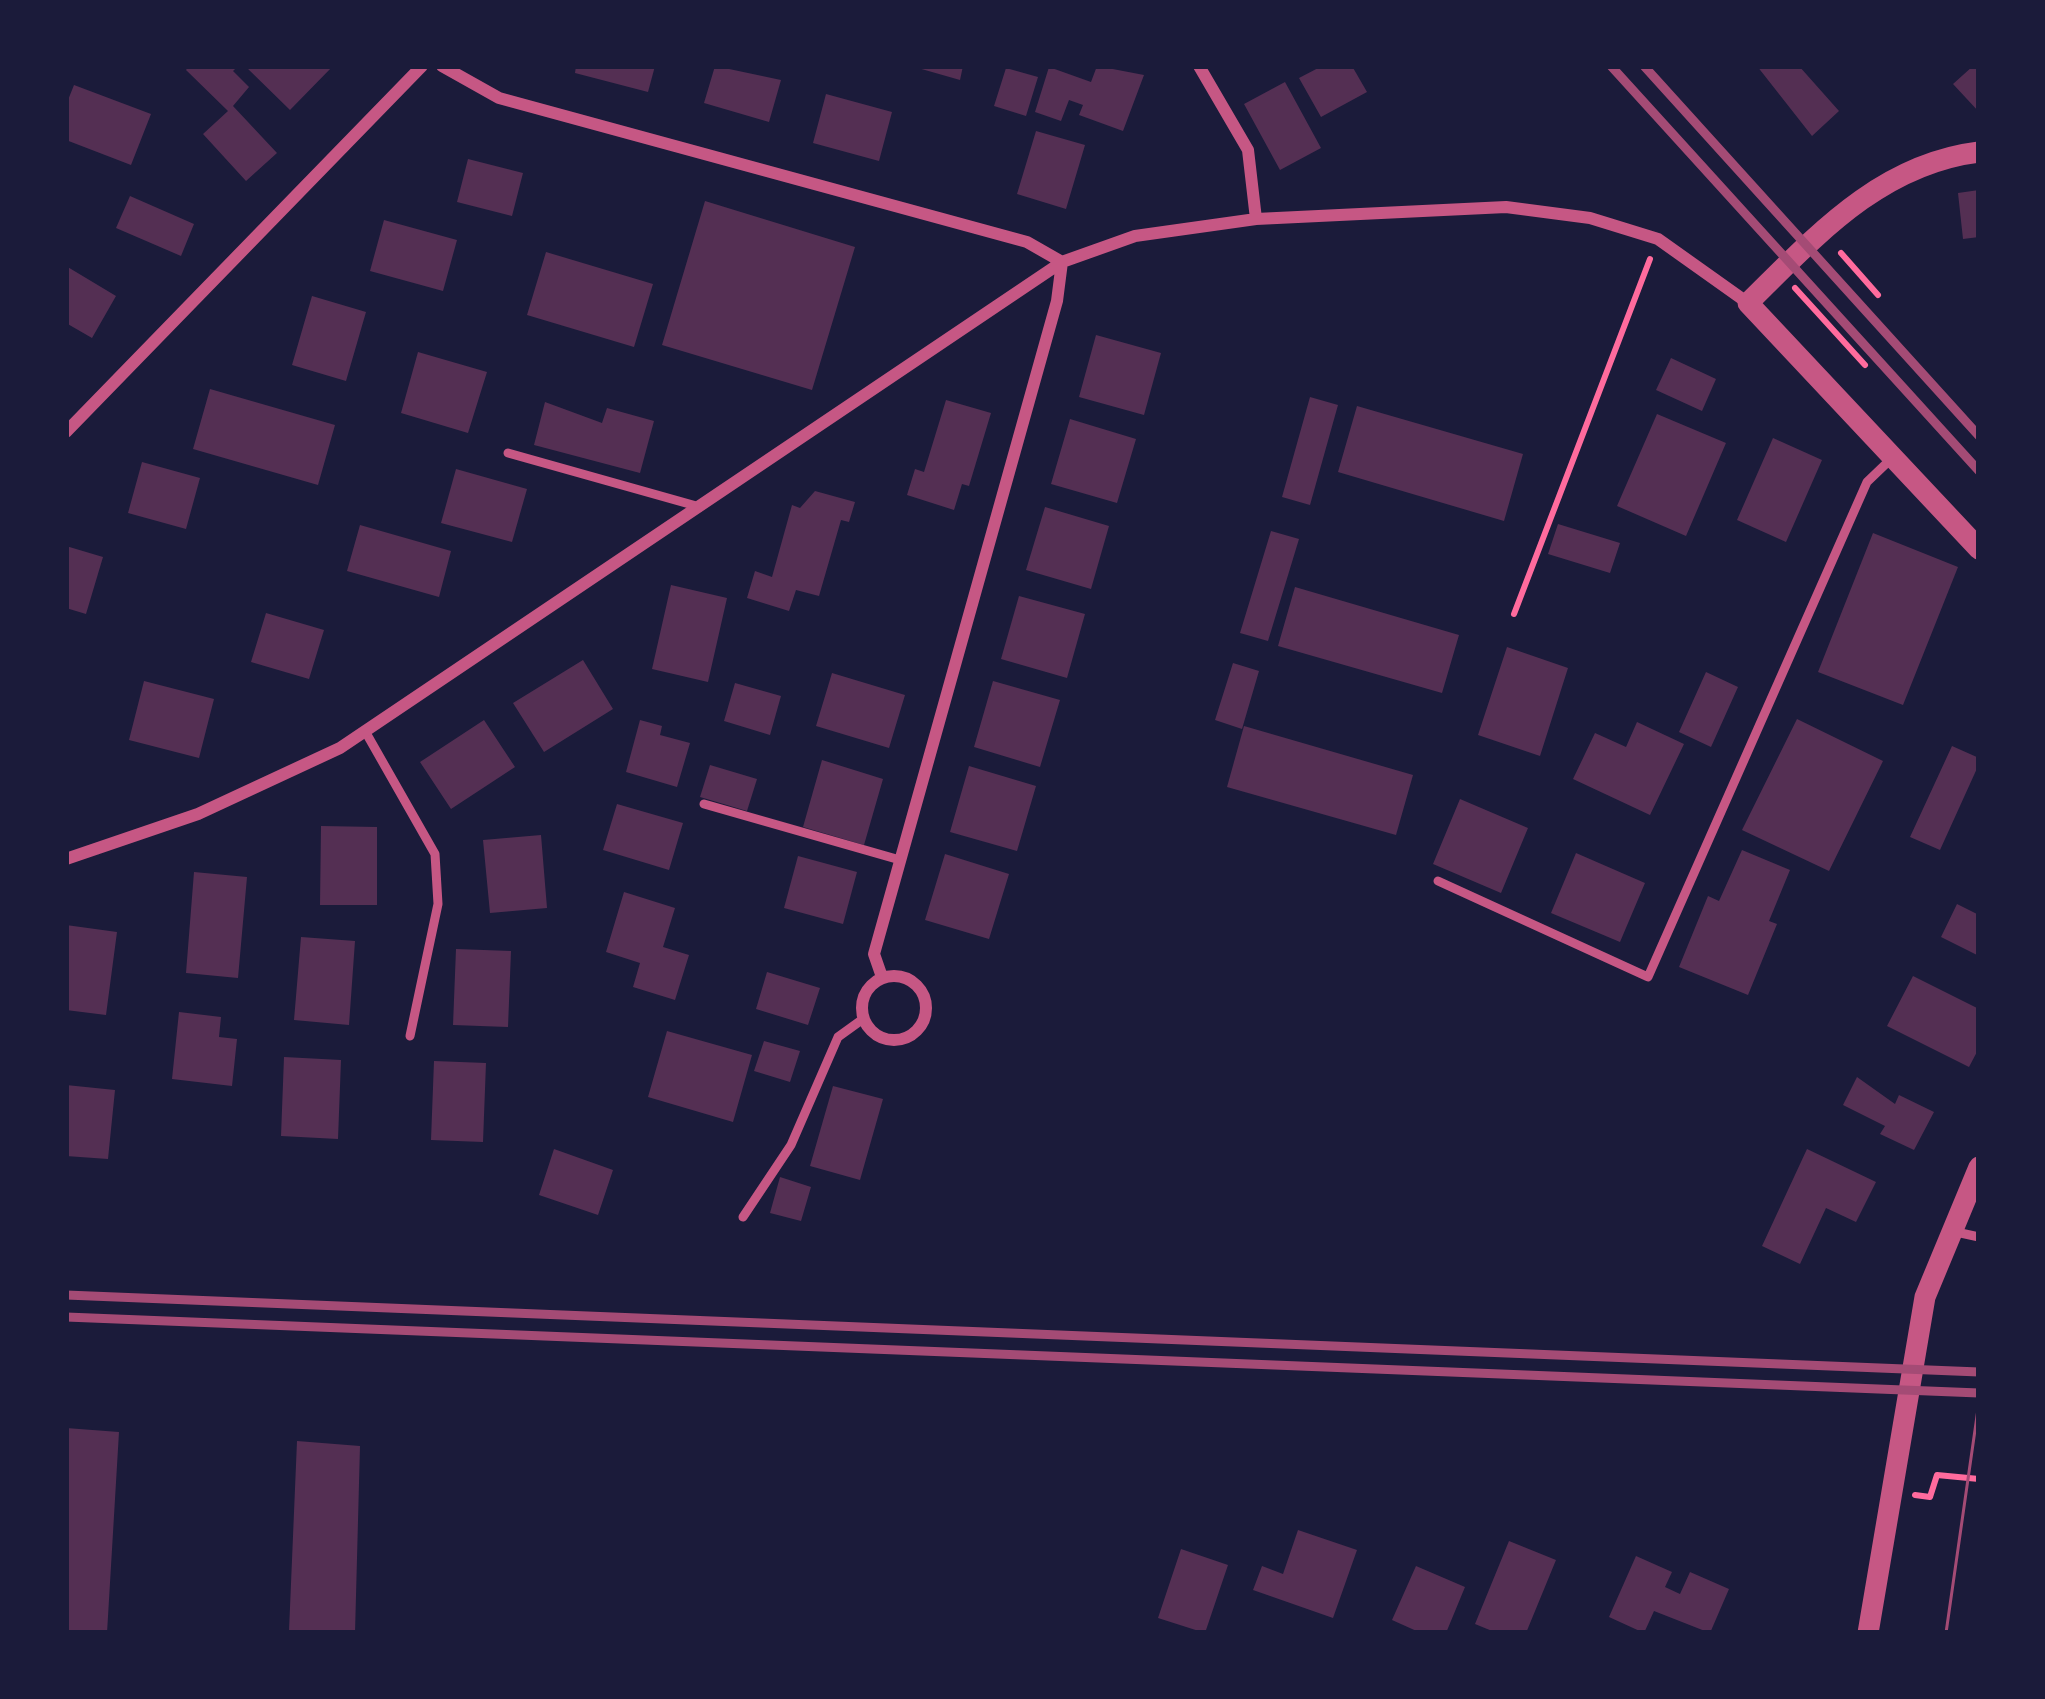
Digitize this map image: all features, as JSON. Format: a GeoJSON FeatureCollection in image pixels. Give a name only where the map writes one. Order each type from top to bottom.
{"type":"FeatureCollection","features":[{"type":"Feature","properties":{"kind":"street"},"geometry":{"type":"LineString","coordinates":[[66,432],[422,66]]}},
{"type":"Feature","properties":{"kind":"street"},"geometry":{"type":"LineString","coordinates":[[442,66],[499,98],[1027,242],[1062,262]]}},
{"type":"Feature","properties":{"kind":"street"},"geometry":{"type":"LineString","coordinates":[[1199,66],[1248,150],[1256,219]]}},
{"type":"Feature","properties":{"kind":"street"},"geometry":{"type":"LineString","coordinates":[[1748,303],[1861,197],[1903,171],[1979,152]]}},
{"type":"Feature","properties":{"kind":"street"},"geometry":{"type":"LineString","coordinates":[[66,859],[198,814],[365,731],[1062,262],[1135,236],[1256,219],[1507,207],[1590,218],[1658,239],[1748,303],[1979,549]]}},
{"type":"Feature","properties":{"kind":"street"},"geometry":{"type":"LineString","coordinates":[[881,977],[874,954],[1057,301],[1062,262]]}},
{"type":"Feature","properties":{"kind":"street"},"geometry":{"type":"LineString","coordinates":[[894,975],[917,985],[924,996],[923,1021],[905,1039],[880,1038],[863,1019],[864,994],[881,977],[894,975]]}},
{"type":"Feature","properties":{"kind":"street"},"geometry":{"type":"LineString","coordinates":[[1868,1633],[1917,1334],[1951,1230],[1979,1167]]}},
{"type":"Feature","properties":{"kind":"lane"},"geometry":{"type":"LineString","coordinates":[[508,453],[700,507]]}},
{"type":"Feature","properties":{"kind":"lane"},"geometry":{"type":"LineString","coordinates":[[1438,880],[1648,976],[1868,482],[1894,455]]}},
{"type":"Feature","properties":{"kind":"lane"},"geometry":{"type":"LineString","coordinates":[[365,731],[435,854],[438,904],[410,1036]]}},
{"type":"Feature","properties":{"kind":"lane"},"geometry":{"type":"LineString","coordinates":[[704,804],[900,860]]}},
{"type":"Feature","properties":{"kind":"lane"},"geometry":{"type":"LineString","coordinates":[[743,1217],[791,1145],[838,1037],[863,1019]]}},
{"type":"Feature","properties":{"kind":"lane"},"geometry":{"type":"LineString","coordinates":[[1951,1230],[1979,1237]]}},
{"type":"Feature","properties":{"kind":"path"},"geometry":{"type":"LineString","coordinates":[[1823,232],[1878,295]]}},
{"type":"Feature","properties":{"kind":"path"},"geometry":{"type":"LineString","coordinates":[[1514,614],[1658,239]]}},
{"type":"Feature","properties":{"kind":"path"},"geometry":{"type":"LineString","coordinates":[[1780,272],[1865,365]]}},
{"type":"Feature","properties":{"kind":"path"},"geometry":{"type":"LineString","coordinates":[[1894,1492],[1930,1496],[1936,1474],[1979,1479]]}},
{"type":"Feature","properties":{"kind":"building"},"geometry":{"type":"Polygon","coordinates":[[[189,66],[238,66],[233,71],[249,87],[233,106],[277,153],[246,181],[203,134],[228,111],[186,70],[189,66]]]}},
{"type":"Feature","properties":{"kind":"building"},"geometry":{"type":"Polygon","coordinates":[[[245,66],[333,66],[290,110],[245,66]]]}},
{"type":"Feature","properties":{"kind":"building"},"geometry":{"type":"Polygon","coordinates":[[[576,66],[655,66],[648,92],[575,73],[576,66]]]}},
{"type":"Feature","properties":{"kind":"building"},"geometry":{"type":"Polygon","coordinates":[[[715,66],[781,80],[769,122],[704,103],[715,66]]]}},
{"type":"Feature","properties":{"kind":"building"},"geometry":{"type":"Polygon","coordinates":[[[911,66],[963,66],[960,80],[911,66]]]}},
{"type":"Feature","properties":{"kind":"building"},"geometry":{"type":"Polygon","coordinates":[[[1097,66],[1144,75],[1123,131],[1079,115],[1083,105],[1069,100],[1061,121],[1035,112],[1049,67],[1091,82],[1097,66]]]}},
{"type":"Feature","properties":{"kind":"building"},"geometry":{"type":"Polygon","coordinates":[[[1322,66],[1352,66],[1367,92],[1321,117],[1299,78],[1322,66]]]}},
{"type":"Feature","properties":{"kind":"building"},"geometry":{"type":"Polygon","coordinates":[[[1757,66],[1799,66],[1839,111],[1812,136],[1757,66]]]}},
{"type":"Feature","properties":{"kind":"building"},"geometry":{"type":"Polygon","coordinates":[[[1979,66],[1979,112],[1953,84],[1979,66]]]}},
{"type":"Feature","properties":{"kind":"building"},"geometry":{"type":"Polygon","coordinates":[[[1006,68],[1038,77],[1026,116],[994,106],[1006,68]]]}},
{"type":"Feature","properties":{"kind":"building"},"geometry":{"type":"Polygon","coordinates":[[[1285,82],[1321,148],[1280,170],[1244,104],[1285,82]]]}},
{"type":"Feature","properties":{"kind":"building"},"geometry":{"type":"Polygon","coordinates":[[[74,85],[151,114],[131,165],[66,140],[66,105],[74,85]]]}},
{"type":"Feature","properties":{"kind":"building"},"geometry":{"type":"Polygon","coordinates":[[[826,94],[892,112],[879,161],[813,143],[826,94]]]}},
{"type":"Feature","properties":{"kind":"building"},"geometry":{"type":"Polygon","coordinates":[[[1036,131],[1085,145],[1066,209],[1017,194],[1036,131]]]}},
{"type":"Feature","properties":{"kind":"building"},"geometry":{"type":"Polygon","coordinates":[[[468,159],[523,173],[512,216],[457,202],[468,159]]]}},
{"type":"Feature","properties":{"kind":"building"},"geometry":{"type":"Polygon","coordinates":[[[1979,190],[1979,237],[1963,239],[1958,193],[1979,190]]]}},
{"type":"Feature","properties":{"kind":"building"},"geometry":{"type":"Polygon","coordinates":[[[130,196],[194,224],[181,256],[116,228],[130,196]]]}},
{"type":"Feature","properties":{"kind":"building"},"geometry":{"type":"Polygon","coordinates":[[[705,201],[855,247],[812,390],[662,345],[705,201]]]}},
{"type":"Feature","properties":{"kind":"building"},"geometry":{"type":"Polygon","coordinates":[[[384,220],[457,240],[443,291],[370,271],[384,220]]]}},
{"type":"Feature","properties":{"kind":"building"},"geometry":{"type":"Polygon","coordinates":[[[546,252],[653,284],[634,347],[527,315],[546,252]]]}},
{"type":"Feature","properties":{"kind":"building"},"geometry":{"type":"Polygon","coordinates":[[[66,266],[116,296],[92,338],[66,323],[66,266]]]}},
{"type":"Feature","properties":{"kind":"building"},"geometry":{"type":"Polygon","coordinates":[[[312,296],[366,312],[346,381],[292,365],[312,296]]]}},
{"type":"Feature","properties":{"kind":"building"},"geometry":{"type":"Polygon","coordinates":[[[1096,335],[1161,353],[1144,415],[1079,397],[1096,335]]]}},
{"type":"Feature","properties":{"kind":"building"},"geometry":{"type":"Polygon","coordinates":[[[418,352],[487,372],[468,433],[401,413],[418,352]]]}},
{"type":"Feature","properties":{"kind":"building"},"geometry":{"type":"Polygon","coordinates":[[[1671,358],[1716,379],[1702,411],[1656,390],[1671,358]]]}},
{"type":"Feature","properties":{"kind":"building"},"geometry":{"type":"Polygon","coordinates":[[[210,389],[335,425],[318,485],[193,449],[210,389]]]}},
{"type":"Feature","properties":{"kind":"building"},"geometry":{"type":"Polygon","coordinates":[[[1310,397],[1338,405],[1310,505],[1282,497],[1310,397]]]}},
{"type":"Feature","properties":{"kind":"building"},"geometry":{"type":"Polygon","coordinates":[[[946,400],[991,413],[969,486],[962,484],[954,510],[907,495],[915,469],[924,472],[946,400]]]}},
{"type":"Feature","properties":{"kind":"building"},"geometry":{"type":"Polygon","coordinates":[[[545,402],[602,423],[607,408],[654,421],[640,473],[534,445],[545,402]]]}},
{"type":"Feature","properties":{"kind":"building"},"geometry":{"type":"Polygon","coordinates":[[[1357,406],[1523,454],[1504,521],[1338,472],[1357,406]]]}},
{"type":"Feature","properties":{"kind":"building"},"geometry":{"type":"Polygon","coordinates":[[[1657,414],[1726,443],[1686,536],[1617,506],[1657,414]]]}},
{"type":"Feature","properties":{"kind":"building"},"geometry":{"type":"Polygon","coordinates":[[[1070,419],[1136,439],[1117,503],[1051,484],[1070,419]]]}},
{"type":"Feature","properties":{"kind":"building"},"geometry":{"type":"Polygon","coordinates":[[[1773,438],[1822,460],[1786,542],[1737,520],[1773,438]]]}},
{"type":"Feature","properties":{"kind":"building"},"geometry":{"type":"Polygon","coordinates":[[[142,462],[200,478],[186,529],[128,513],[142,462]]]}},
{"type":"Feature","properties":{"kind":"building"},"geometry":{"type":"Polygon","coordinates":[[[456,469],[527,489],[512,542],[441,523],[456,469]]]}},
{"type":"Feature","properties":{"kind":"building"},"geometry":{"type":"Polygon","coordinates":[[[815,491],[855,502],[849,522],[841,520],[819,596],[796,590],[789,611],[747,598],[755,571],[772,577],[792,505],[800,508],[815,491]]]}},
{"type":"Feature","properties":{"kind":"building"},"geometry":{"type":"Polygon","coordinates":[[[1045,507],[1109,526],[1091,589],[1026,570],[1045,507]]]}},
{"type":"Feature","properties":{"kind":"building"},"geometry":{"type":"Polygon","coordinates":[[[1558,524],[1620,543],[1610,573],[1548,554],[1558,524]]]}},
{"type":"Feature","properties":{"kind":"building"},"geometry":{"type":"Polygon","coordinates":[[[360,525],[451,551],[439,597],[347,571],[360,525]]]}},
{"type":"Feature","properties":{"kind":"building"},"geometry":{"type":"Polygon","coordinates":[[[1271,531],[1299,539],[1268,641],[1240,633],[1271,531]]]}},
{"type":"Feature","properties":{"kind":"building"},"geometry":{"type":"Polygon","coordinates":[[[1873,533],[1958,567],[1903,705],[1818,672],[1873,533]]]}},
{"type":"Feature","properties":{"kind":"building"},"geometry":{"type":"Polygon","coordinates":[[[66,546],[103,557],[86,614],[66,608],[66,546]]]}},
{"type":"Feature","properties":{"kind":"building"},"geometry":{"type":"Polygon","coordinates":[[[671,585],[727,598],[708,682],[652,669],[671,585]]]}},
{"type":"Feature","properties":{"kind":"building"},"geometry":{"type":"Polygon","coordinates":[[[1295,587],[1459,635],[1442,693],[1278,646],[1295,587]]]}},
{"type":"Feature","properties":{"kind":"building"},"geometry":{"type":"Polygon","coordinates":[[[1019,596],[1085,614],[1067,678],[1001,659],[1019,596]]]}},
{"type":"Feature","properties":{"kind":"building"},"geometry":{"type":"Polygon","coordinates":[[[266,613],[324,630],[309,679],[251,662],[266,613]]]}},
{"type":"Feature","properties":{"kind":"building"},"geometry":{"type":"Polygon","coordinates":[[[1507,647],[1568,668],[1540,756],[1478,735],[1507,647]]]}},
{"type":"Feature","properties":{"kind":"building"},"geometry":{"type":"Polygon","coordinates":[[[583,660],[613,709],[544,752],[513,703],[583,660]]]}},
{"type":"Feature","properties":{"kind":"building"},"geometry":{"type":"Polygon","coordinates":[[[1233,663],[1259,671],[1242,729],[1215,720],[1233,663]]]}},
{"type":"Feature","properties":{"kind":"building"},"geometry":{"type":"Polygon","coordinates":[[[1706,672],[1738,687],[1711,747],[1679,732],[1706,672]]]}},
{"type":"Feature","properties":{"kind":"building"},"geometry":{"type":"Polygon","coordinates":[[[832,673],[905,695],[889,748],[816,726],[832,673]]]}},
{"type":"Feature","properties":{"kind":"building"},"geometry":{"type":"Polygon","coordinates":[[[144,681],[214,699],[199,758],[129,740],[144,681]]]}},
{"type":"Feature","properties":{"kind":"building"},"geometry":{"type":"Polygon","coordinates":[[[993,681],[1060,700],[1040,767],[974,747],[993,681]]]}},
{"type":"Feature","properties":{"kind":"building"},"geometry":{"type":"Polygon","coordinates":[[[735,683],[781,696],[770,735],[724,721],[735,683]]]}},
{"type":"Feature","properties":{"kind":"building"},"geometry":{"type":"Polygon","coordinates":[[[1797,719],[1883,761],[1829,871],[1742,830],[1797,719]]]}},
{"type":"Feature","properties":{"kind":"building"},"geometry":{"type":"Polygon","coordinates":[[[484,720],[515,767],[451,809],[420,762],[484,720]]]}},
{"type":"Feature","properties":{"kind":"building"},"geometry":{"type":"Polygon","coordinates":[[[640,720],[662,726],[660,735],[690,743],[677,787],[626,772],[640,720]]]}},
{"type":"Feature","properties":{"kind":"building"},"geometry":{"type":"Polygon","coordinates":[[[1637,722],[1684,744],[1650,815],[1573,779],[1595,733],[1626,747],[1637,722]]]}},
{"type":"Feature","properties":{"kind":"building"},"geometry":{"type":"Polygon","coordinates":[[[1244,726],[1413,775],[1396,835],[1227,787],[1244,726]]]}},
{"type":"Feature","properties":{"kind":"building"},"geometry":{"type":"Polygon","coordinates":[[[1952,746],[1979,758],[1979,764],[1940,850],[1910,837],[1952,746]]]}},
{"type":"Feature","properties":{"kind":"building"},"geometry":{"type":"Polygon","coordinates":[[[822,760],[883,779],[864,845],[803,827],[822,760]]]}},
{"type":"Feature","properties":{"kind":"building"},"geometry":{"type":"Polygon","coordinates":[[[710,765],[757,779],[747,811],[700,797],[710,765]]]}},
{"type":"Feature","properties":{"kind":"building"},"geometry":{"type":"Polygon","coordinates":[[[969,766],[1036,786],[1017,851],[950,832],[969,766]]]}},
{"type":"Feature","properties":{"kind":"building"},"geometry":{"type":"Polygon","coordinates":[[[1460,799],[1528,828],[1501,893],[1433,864],[1460,799]]]}},
{"type":"Feature","properties":{"kind":"building"},"geometry":{"type":"Polygon","coordinates":[[[617,804],[683,823],[669,870],[603,850],[617,804]]]}},
{"type":"Feature","properties":{"kind":"building"},"geometry":{"type":"Polygon","coordinates":[[[321,826],[377,827],[377,905],[320,905],[321,826]]]}},
{"type":"Feature","properties":{"kind":"building"},"geometry":{"type":"Polygon","coordinates":[[[541,835],[547,908],[490,913],[483,840],[541,835]]]}},
{"type":"Feature","properties":{"kind":"building"},"geometry":{"type":"Polygon","coordinates":[[[1742,850],[1790,870],[1769,921],[1777,924],[1748,995],[1679,967],[1708,896],[1719,901],[1742,850]]]}},
{"type":"Feature","properties":{"kind":"building"},"geometry":{"type":"Polygon","coordinates":[[[1576,853],[1645,883],[1620,942],[1551,913],[1576,853]]]}},
{"type":"Feature","properties":{"kind":"building"},"geometry":{"type":"Polygon","coordinates":[[[945,854],[1009,874],[989,939],[925,920],[945,854]]]}},
{"type":"Feature","properties":{"kind":"building"},"geometry":{"type":"Polygon","coordinates":[[[798,856],[857,872],[843,924],[784,908],[798,856]]]}},
{"type":"Feature","properties":{"kind":"building"},"geometry":{"type":"Polygon","coordinates":[[[194,872],[247,877],[238,978],[186,973],[194,872]]]}},
{"type":"Feature","properties":{"kind":"building"},"geometry":{"type":"Polygon","coordinates":[[[624,892],[675,908],[663,947],[689,955],[675,1000],[633,987],[640,963],[606,952],[624,892]]]}},
{"type":"Feature","properties":{"kind":"building"},"geometry":{"type":"Polygon","coordinates":[[[1957,904],[1979,915],[1979,956],[1941,937],[1957,904]]]}},
{"type":"Feature","properties":{"kind":"building"},"geometry":{"type":"Polygon","coordinates":[[[66,925],[117,932],[106,1015],[66,1010],[66,925]]]}},
{"type":"Feature","properties":{"kind":"building"},"geometry":{"type":"Polygon","coordinates":[[[301,937],[355,941],[349,1025],[294,1020],[301,937]]]}},
{"type":"Feature","properties":{"kind":"building"},"geometry":{"type":"Polygon","coordinates":[[[456,949],[511,951],[508,1027],[453,1025],[456,949]]]}},
{"type":"Feature","properties":{"kind":"building"},"geometry":{"type":"Polygon","coordinates":[[[767,972],[820,988],[808,1025],[756,1009],[767,972]]]}},
{"type":"Feature","properties":{"kind":"building"},"geometry":{"type":"Polygon","coordinates":[[[1913,976],[1979,1009],[1979,1048],[1969,1067],[1887,1026],[1913,976]]]}},
{"type":"Feature","properties":{"kind":"building"},"geometry":{"type":"Polygon","coordinates":[[[179,1012],[221,1017],[219,1037],[237,1039],[232,1086],[172,1079],[179,1012]]]}},
{"type":"Feature","properties":{"kind":"building"},"geometry":{"type":"Polygon","coordinates":[[[667,1031],[752,1055],[733,1122],[648,1097],[667,1031]]]}},
{"type":"Feature","properties":{"kind":"building"},"geometry":{"type":"Polygon","coordinates":[[[764,1041],[800,1051],[790,1082],[754,1071],[764,1041]]]}},
{"type":"Feature","properties":{"kind":"building"},"geometry":{"type":"Polygon","coordinates":[[[284,1057],[341,1060],[338,1139],[281,1136],[284,1057]]]}},
{"type":"Feature","properties":{"kind":"building"},"geometry":{"type":"Polygon","coordinates":[[[434,1061],[486,1063],[483,1142],[431,1140],[434,1061]]]}},
{"type":"Feature","properties":{"kind":"building"},"geometry":{"type":"Polygon","coordinates":[[[1857,1077],[1895,1104],[1899,1095],[1934,1112],[1914,1150],[1880,1134],[1885,1126],[1843,1105],[1857,1077]]]}},
{"type":"Feature","properties":{"kind":"building"},"geometry":{"type":"Polygon","coordinates":[[[66,1085],[115,1090],[108,1159],[66,1156],[66,1085]]]}},
{"type":"Feature","properties":{"kind":"building"},"geometry":{"type":"Polygon","coordinates":[[[833,1086],[883,1099],[860,1180],[810,1166],[833,1086]]]}},
{"type":"Feature","properties":{"kind":"building"},"geometry":{"type":"Polygon","coordinates":[[[554,1149],[613,1170],[598,1215],[539,1195],[554,1149]]]}},
{"type":"Feature","properties":{"kind":"building"},"geometry":{"type":"Polygon","coordinates":[[[1807,1149],[1876,1182],[1856,1222],[1826,1208],[1800,1264],[1762,1246],[1807,1149]]]}},
{"type":"Feature","properties":{"kind":"building"},"geometry":{"type":"Polygon","coordinates":[[[780,1177],[811,1187],[801,1221],[770,1213],[780,1177]]]}},
{"type":"Feature","properties":{"kind":"building"},"geometry":{"type":"Polygon","coordinates":[[[66,1428],[119,1432],[107,1633],[66,1633],[66,1428]]]}},
{"type":"Feature","properties":{"kind":"building"},"geometry":{"type":"Polygon","coordinates":[[[297,1441],[360,1446],[355,1633],[289,1631],[297,1441]]]}},
{"type":"Feature","properties":{"kind":"building"},"geometry":{"type":"Polygon","coordinates":[[[1298,1530],[1357,1550],[1333,1618],[1253,1590],[1262,1566],[1283,1574],[1298,1530]]]}},
{"type":"Feature","properties":{"kind":"building"},"geometry":{"type":"Polygon","coordinates":[[[1509,1541],[1556,1560],[1526,1633],[1497,1633],[1475,1624],[1509,1541]]]}},
{"type":"Feature","properties":{"kind":"building"},"geometry":{"type":"Polygon","coordinates":[[[1181,1549],[1228,1565],[1205,1633],[1158,1618],[1181,1549]]]}},
{"type":"Feature","properties":{"kind":"building"},"geometry":{"type":"Polygon","coordinates":[[[1636,1556],[1672,1572],[1665,1587],[1680,1594],[1690,1572],[1729,1589],[1710,1633],[1654,1611],[1644,1633],[1609,1617],[1636,1556]]]}},
{"type":"Feature","properties":{"kind":"building"},"geometry":{"type":"Polygon","coordinates":[[[1416,1566],[1465,1587],[1446,1633],[1421,1633],[1392,1620],[1416,1566]]]}},
{"type":"Feature","properties":{"kind":"tram line"},"geometry":{"type":"LineString","coordinates":[[1946,1633],[1979,1402]]}},
{"type":"Feature","properties":{"kind":"railway"},"geometry":{"type":"LineString","coordinates":[[1611,66],[1979,471]]}},
{"type":"Feature","properties":{"kind":"railway"},"geometry":{"type":"LineString","coordinates":[[1644,66],[1979,436]]}},
{"type":"Feature","properties":{"kind":"railway"},"geometry":{"type":"LineString","coordinates":[[66,1295],[1979,1372]]}},
{"type":"Feature","properties":{"kind":"railway"},"geometry":{"type":"LineString","coordinates":[[66,1317],[1979,1393]]}}]}
